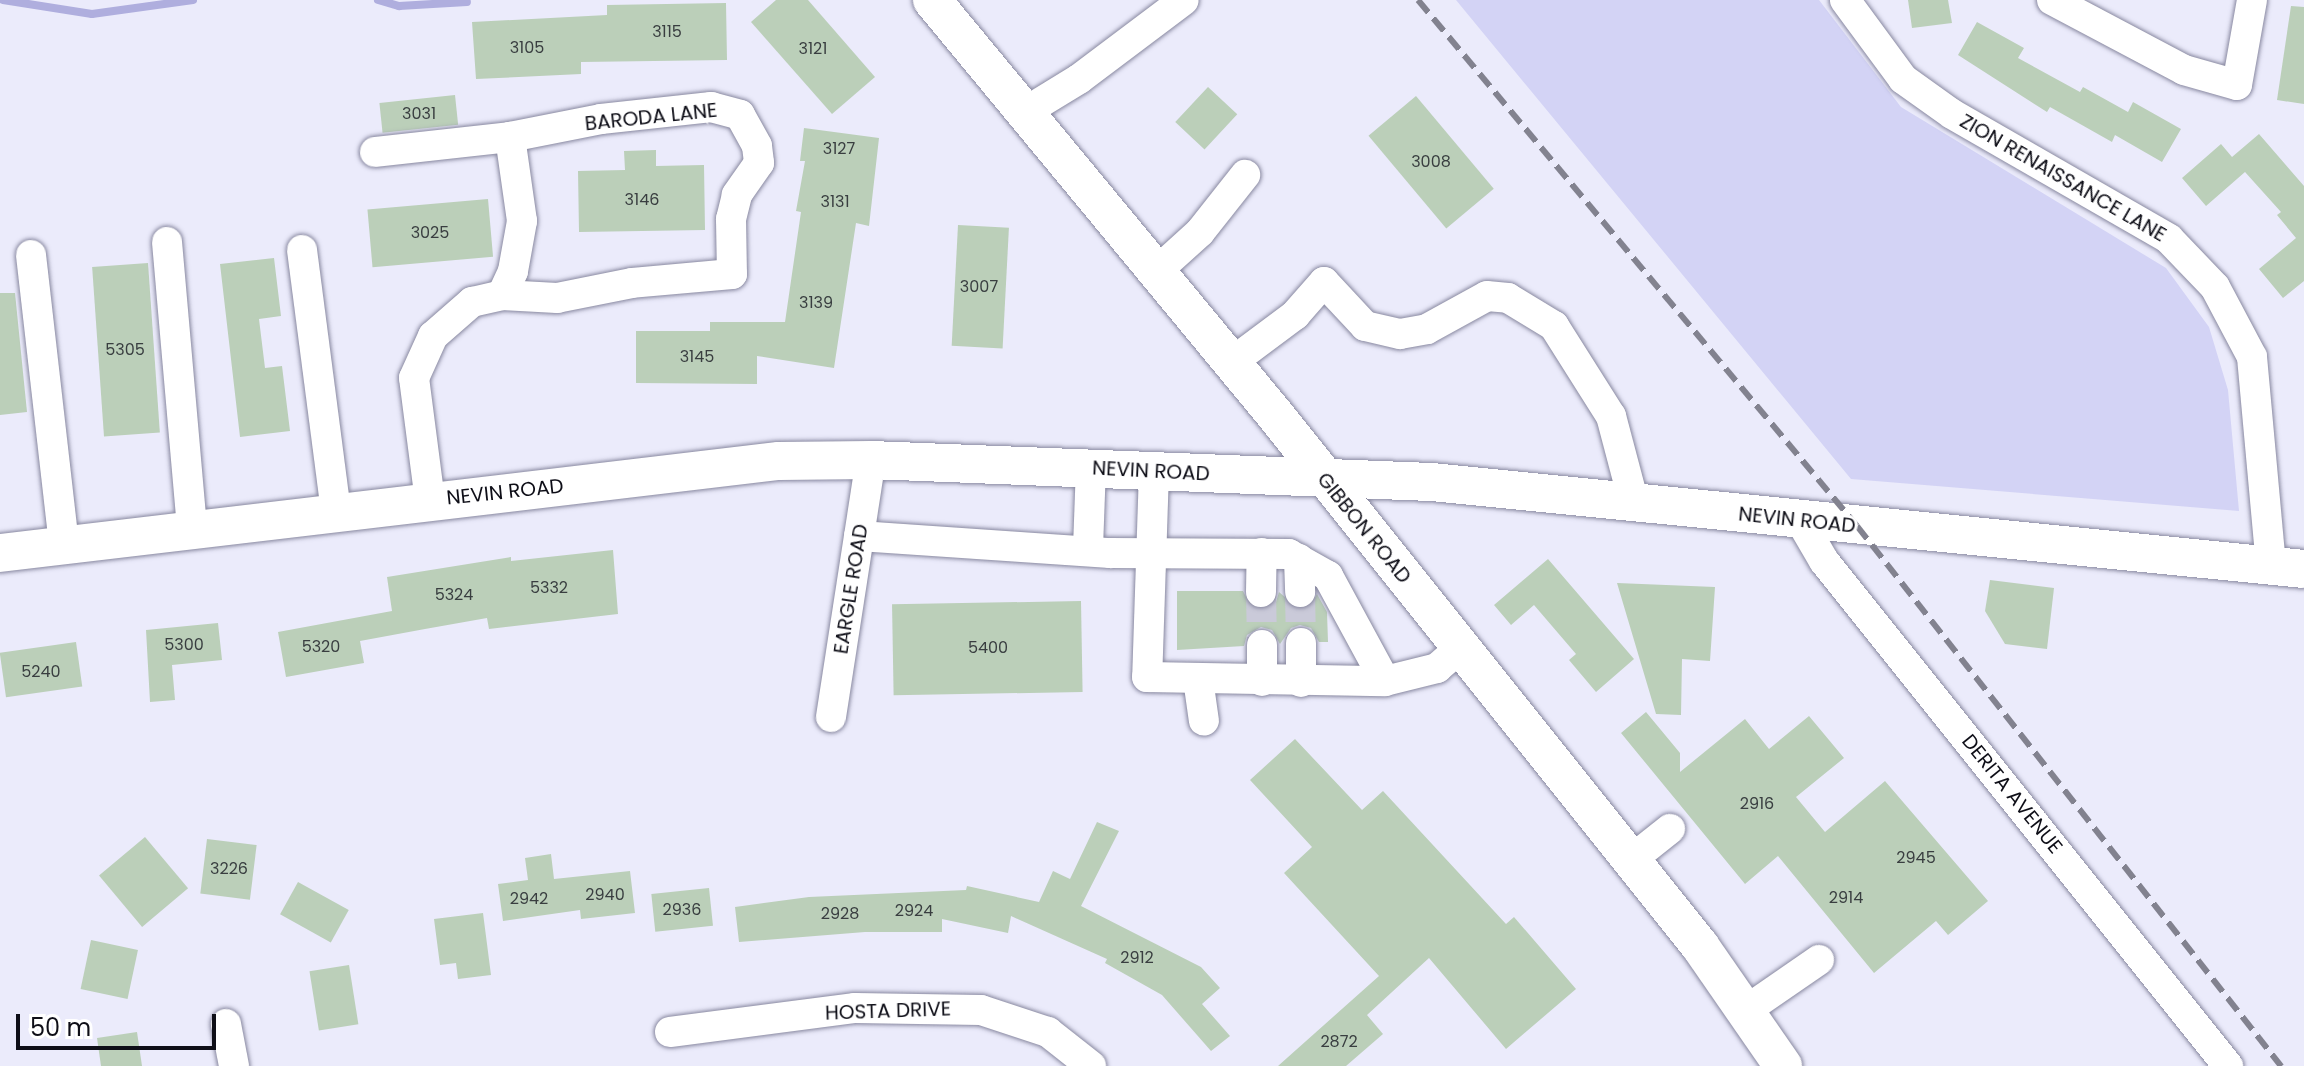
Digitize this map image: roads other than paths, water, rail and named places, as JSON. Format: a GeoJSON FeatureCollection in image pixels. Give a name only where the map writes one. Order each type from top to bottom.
{"type":"FeatureCollection","features":[{"type":"Feature","properties":{"kind":"main road","name":"GIBBON ROAD"},"geometry":{"type":"LineString","coordinates":[[932,0],[1232,362],[1631,860],[1783,1066]]}},
{"type":"Feature","properties":{"kind":"main road","name":"NEVIN ROAD"},"geometry":{"type":"LineString","coordinates":[[0,553],[779,461],[871,460],[1432,482],[2288,568]]}},
{"type":"Feature","properties":{"kind":"street"},"geometry":{"type":"LineString","coordinates":[[1025,112],[1079,79],[1184,0]]}},
{"type":"Feature","properties":{"kind":"street","name":"ZION RENAISSANCE LANE"},"geometry":{"type":"LineString","coordinates":[[1845,0],[1903,79],[1952,114],[2169,239],[2215,287],[2252,357],[2288,568]]}},
{"type":"Feature","properties":{"kind":"street"},"geometry":{"type":"LineString","coordinates":[[2052,0],[2184,70],[2237,85],[2252,0]]}},
{"type":"Feature","properties":{"kind":"street","name":"BARODA LANE"},"geometry":{"type":"LineString","coordinates":[[430,501],[414,396],[420,357],[451,317],[472,302],[502,295],[557,298],[632,283],[732,274],[731,219],[737,195],[759,163],[751,131],[740,115],[727,108],[601,119],[510,137]]}},
{"type":"Feature","properties":{"kind":"street"},"geometry":{"type":"LineString","coordinates":[[375,152],[510,137],[522,221],[520,248],[502,295]]}},
{"type":"Feature","properties":{"kind":"street"},"geometry":{"type":"LineString","coordinates":[[1157,271],[1200,232],[1245,175]]}},
{"type":"Feature","properties":{"kind":"street"},"geometry":{"type":"LineString","coordinates":[[167,242],[192,530]]}},
{"type":"Feature","properties":{"kind":"street"},"geometry":{"type":"LineString","coordinates":[[302,250],[336,512]]}},
{"type":"Feature","properties":{"kind":"street"},"geometry":{"type":"LineString","coordinates":[[31,255],[64,545]]}},
{"type":"Feature","properties":{"kind":"street"},"geometry":{"type":"LineString","coordinates":[[1232,362],[1295,315],[1324,282],[1365,326],[1400,334],[1427,329],[1487,296],[1508,298],[1554,326],[1611,416],[1634,503]]}},
{"type":"Feature","properties":{"kind":"street","name":"EARGLE ROAD"},"geometry":{"type":"LineString","coordinates":[[831,717],[871,460]]}},
{"type":"Feature","properties":{"kind":"street"},"geometry":{"type":"LineString","coordinates":[[1088,548],[1091,468]]}},
{"type":"Feature","properties":{"kind":"street"},"geometry":{"type":"LineString","coordinates":[[1154,471],[1147,677],[1301,682],[1385,681],[1437,668],[1460,648]]}},
{"type":"Feature","properties":{"kind":"street","name":"DERITA AVENUE"},"geometry":{"type":"LineString","coordinates":[[1800,520],[1824,561],[2228,1066]]}},
{"type":"Feature","properties":{"kind":"street"},"geometry":{"type":"LineString","coordinates":[[859,536],[1150,554],[1262,553],[1299,559],[1328,576],[1385,681]]}},
{"type":"Feature","properties":{"kind":"street"},"geometry":{"type":"LineString","coordinates":[[1261,592],[1262,553]]}},
{"type":"Feature","properties":{"kind":"street"},"geometry":{"type":"LineString","coordinates":[[1299,559],[1300,592]]}},
{"type":"Feature","properties":{"kind":"street"},"geometry":{"type":"LineString","coordinates":[[1301,643],[1301,682]]}},
{"type":"Feature","properties":{"kind":"street"},"geometry":{"type":"LineString","coordinates":[[1262,645],[1262,681]]}},
{"type":"Feature","properties":{"kind":"street"},"geometry":{"type":"LineString","coordinates":[[1198,679],[1204,721]]}},
{"type":"Feature","properties":{"kind":"street"},"geometry":{"type":"LineString","coordinates":[[1631,860],[1670,829]]}},
{"type":"Feature","properties":{"kind":"street"},"geometry":{"type":"LineString","coordinates":[[1745,1011],[1819,960]]}},
{"type":"Feature","properties":{"kind":"street","name":"HOSTA DRIVE"},"geometry":{"type":"LineString","coordinates":[[670,1032],[855,1008],[981,1010],[1048,1032],[1091,1066]]}},
{"type":"Feature","properties":{"kind":"street"},"geometry":{"type":"LineString","coordinates":[[226,1024],[234,1066]]}},
{"type":"Feature","properties":{"kind":"waterway"},"geometry":{"type":"LineString","coordinates":[[3,0],[92,14],[193,0]]}},
{"type":"Feature","properties":{"kind":"waterway"},"geometry":{"type":"LineString","coordinates":[[378,0],[399,6],[467,2]]}},
{"type":"Feature","properties":{"kind":"tunnel"},"geometry":{"type":"LineString","coordinates":[[1261,592],[1262,645]]}},
{"type":"Feature","properties":{"kind":"tunnel"},"geometry":{"type":"LineString","coordinates":[[1300,592],[1301,643]]}},
{"type":"Feature","properties":{"kind":"railway"},"geometry":{"type":"LineString","coordinates":[[1418,0],[1857,526],[2281,1066]]}}]}
